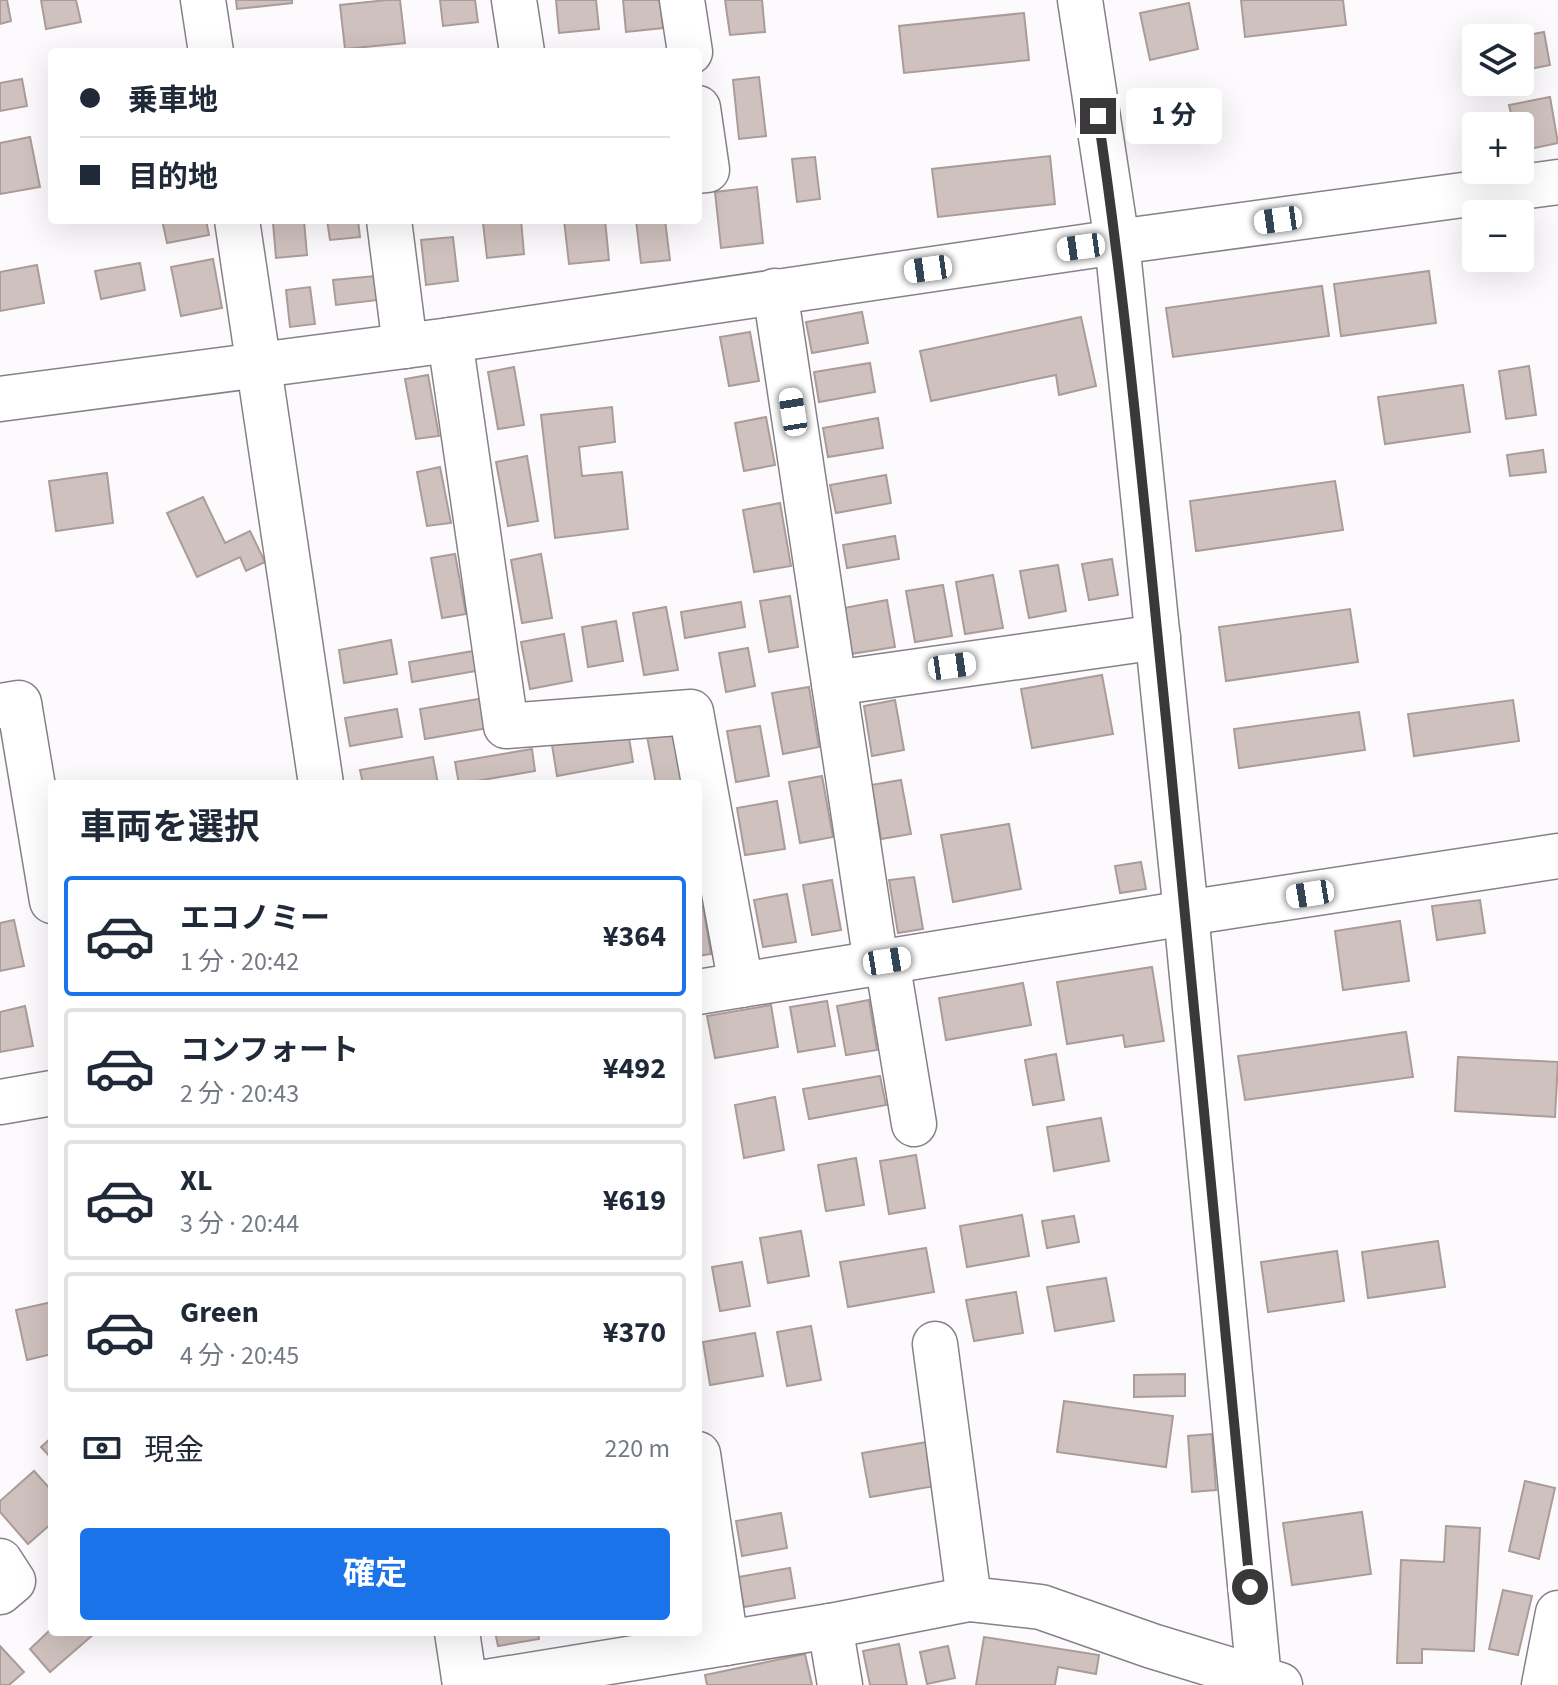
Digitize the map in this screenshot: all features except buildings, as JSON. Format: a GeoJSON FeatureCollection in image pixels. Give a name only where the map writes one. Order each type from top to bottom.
{"type":"FeatureCollection","features":[{"type":"Feature","properties":{"kind":"street"},"geometry":{"type":"LineString","coordinates":[[203,0],[210,48]]}},
{"type":"Feature","properties":{"kind":"street"},"geometry":{"type":"LineString","coordinates":[[514,0],[521,48]]}},
{"type":"Feature","properties":{"kind":"street"},"geometry":{"type":"LineString","coordinates":[[682,0],[689,48]]}},
{"type":"Feature","properties":{"kind":"street"},"geometry":{"type":"LineString","coordinates":[[458,1636],[467,1685],[830,1626],[969,1599],[1041,1607],[1269,1682],[1117,242],[1080,0]]}},
{"type":"Feature","properties":{"kind":"street"},"geometry":{"type":"LineString","coordinates":[[702,136],[707,170],[702,171]]}},
{"type":"Feature","properties":{"kind":"street"},"geometry":{"type":"LineString","coordinates":[[0,399],[450,340],[1117,242],[1558,182]]}},
{"type":"Feature","properties":{"kind":"street"},"geometry":{"type":"LineString","coordinates":[[238,224],[320,780]]}},
{"type":"Feature","properties":{"kind":"street"},"geometry":{"type":"LineString","coordinates":[[390,224],[405,346]]}},
{"type":"Feature","properties":{"kind":"street"},"geometry":{"type":"LineString","coordinates":[[775,291],[834,683],[882,962],[914,1124]]}},
{"type":"Feature","properties":{"kind":"street"},"geometry":{"type":"LineString","coordinates":[[450,340],[506,726],[691,712],[741,985]]}},
{"type":"Feature","properties":{"kind":"street"},"geometry":{"type":"LineString","coordinates":[[834,683],[1158,637]]}},
{"type":"Feature","properties":{"kind":"street"},"geometry":{"type":"LineString","coordinates":[[0,706],[19,703],[48,877]]}},
{"type":"Feature","properties":{"kind":"street"},"geometry":{"type":"LineString","coordinates":[[702,991],[1558,856]]}},
{"type":"Feature","properties":{"kind":"street"},"geometry":{"type":"LineString","coordinates":[[0,1102],[48,1094]]}},
{"type":"Feature","properties":{"kind":"street"},"geometry":{"type":"LineString","coordinates":[[935,1344],[969,1599]]}},
{"type":"Feature","properties":{"kind":"street"},"geometry":{"type":"LineString","coordinates":[[702,1481],[726,1643]]}},
{"type":"Feature","properties":{"kind":"street"},"geometry":{"type":"LineString","coordinates":[[0,1561],[13,1581],[0,1592]]}},
{"type":"Feature","properties":{"kind":"street"},"geometry":{"type":"LineString","coordinates":[[1544,1685],[1558,1613]]}},
{"type":"Feature","properties":{"kind":"street"},"geometry":{"type":"LineString","coordinates":[[830,1626],[840,1685]]}},
{"type":"Feature","properties":{"kind":"route"},"geometry":{"type":"LineString","coordinates":[[1098,116],[1117,242],[1186,913],[1250,1587]]}}]}
